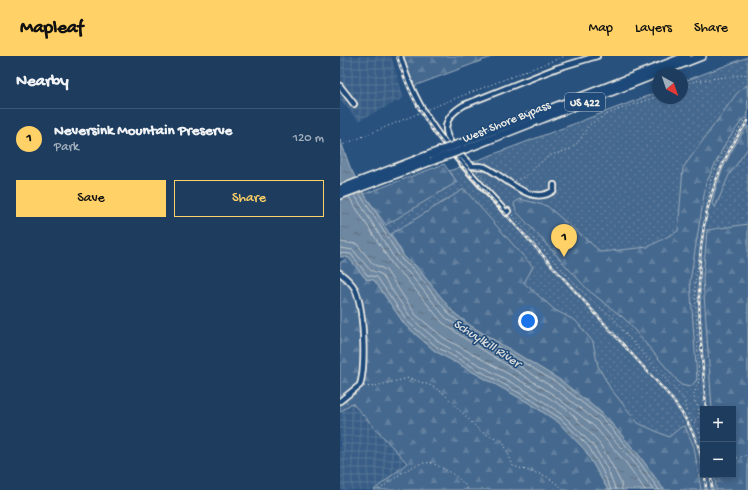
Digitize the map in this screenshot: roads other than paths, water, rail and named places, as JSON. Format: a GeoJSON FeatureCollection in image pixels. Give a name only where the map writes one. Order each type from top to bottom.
{"type":"FeatureCollection","features":[{"type":"Feature","properties":{"kind":"highway","name":"West Shore Bypass"},"geometry":{"type":"LineString","coordinates":[[466,145],[687,56]]}},
{"type":"Feature","properties":{"kind":"highway","name":"West Shore Bypass"},"geometry":{"type":"LineString","coordinates":[[340,189],[431,158],[702,56]]}},
{"type":"Feature","properties":{"kind":"highway","name":"West Shore Bypass"},"geometry":{"type":"LineString","coordinates":[[340,195],[387,174]]}},
{"type":"Feature","properties":{"kind":"street"},"geometry":{"type":"LineString","coordinates":[[400,56],[410,87],[437,134],[506,213],[508,211]]}},
{"type":"Feature","properties":{"kind":"street"},"geometry":{"type":"LineString","coordinates":[[554,185],[554,190],[551,193],[534,194],[509,184],[484,167],[472,166],[450,142],[445,130],[449,119],[455,110],[464,105],[557,68],[597,56]]}},
{"type":"Feature","properties":{"kind":"street"},"geometry":{"type":"LineString","coordinates":[[340,86],[354,104]]}},
{"type":"Feature","properties":{"kind":"street"},"geometry":{"type":"LineString","coordinates":[[340,273],[355,288],[360,304],[363,336],[360,385],[340,401]]}},
{"type":"Feature","properties":{"kind":"water","name":"Schuylkill River"},"geometry":{"type":"Polygon","coordinates":[[[340,139],[350,167],[364,194],[405,258],[416,266],[453,312],[471,326],[560,380],[604,415],[639,455],[664,490],[608,490],[585,450],[558,422],[529,403],[435,351],[405,325],[374,280],[366,279],[348,257],[340,257],[340,139]]]}},
{"type":"Feature","properties":{"kind":"railway"},"geometry":{"type":"LineString","coordinates":[[397,56],[413,97],[427,122],[444,146],[667,393],[685,418],[700,452]]}},
{"type":"Feature","properties":{"kind":"railway"},"geometry":{"type":"LineString","coordinates":[[706,406],[700,333],[699,296],[700,260],[704,224],[713,189],[727,154],[748,121]]}},
{"type":"Feature","properties":{"kind":"railway"},"geometry":{"type":"LineString","coordinates":[[705,478],[706,490]]}},
{"type":"Feature","properties":{"kind":"railway"},"geometry":{"type":"LineString","coordinates":[[711,478],[712,490]]}},
{"type":"Feature","properties":{"kind":"place","name":"Neversink Mountain Preserve"},"geometry":{"type":"Point","coordinates":[564,257]}}]}
